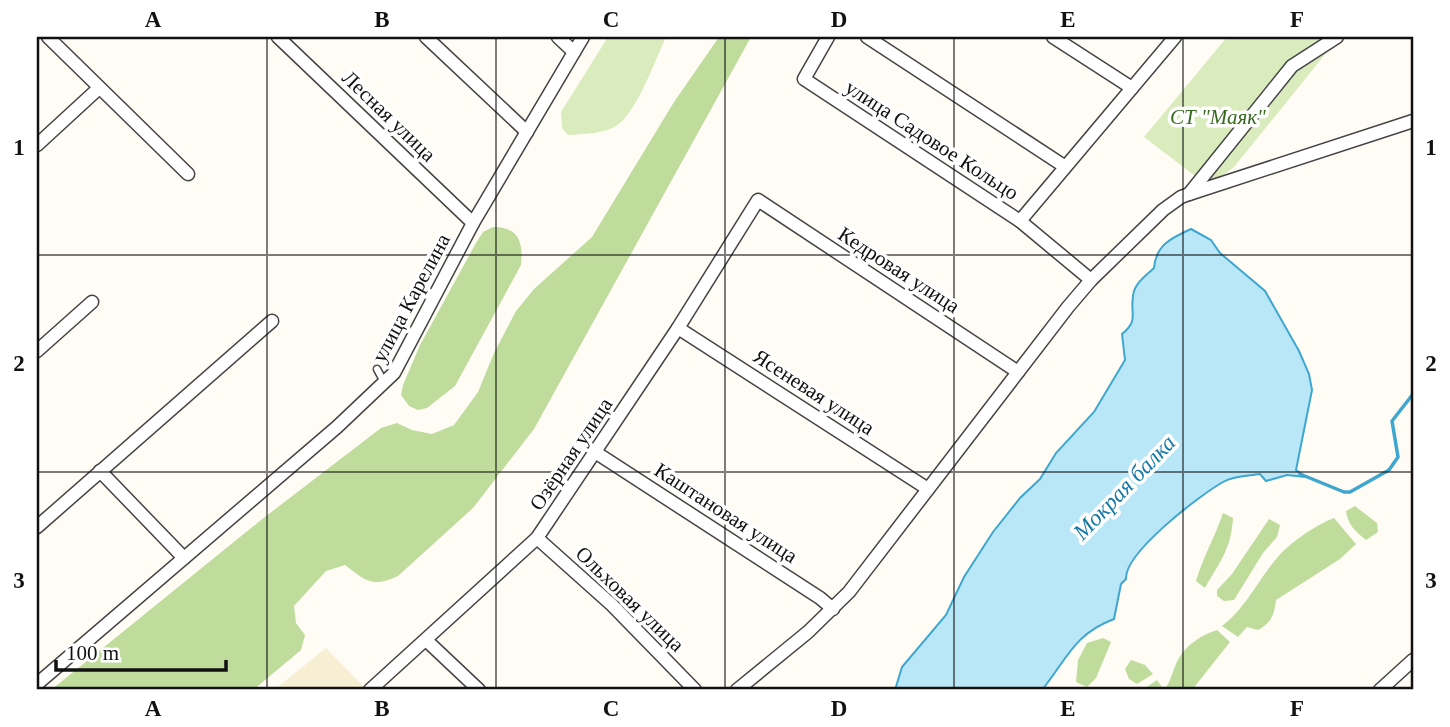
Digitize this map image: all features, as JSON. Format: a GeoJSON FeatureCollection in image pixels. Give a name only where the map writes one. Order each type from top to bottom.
{"type":"FeatureCollection","features":[{"type":"Feature","properties":{"kind":"street"},"geometry":{"type":"LineString","coordinates":[[48,37],[188,174]]}},
{"type":"Feature","properties":{"kind":"street","name":"Лесная улица"},"geometry":{"type":"LineString","coordinates":[[278,37],[473,223]]}},
{"type":"Feature","properties":{"kind":"street"},"geometry":{"type":"LineString","coordinates":[[426,37],[527,132]]}},
{"type":"Feature","properties":{"kind":"street"},"geometry":{"type":"LineString","coordinates":[[558,37],[575,52]]}},
{"type":"Feature","properties":{"kind":"street","name":"улица Карелина"},"geometry":{"type":"LineString","coordinates":[[37,684],[394,373],[473,223],[583,37]]}},
{"type":"Feature","properties":{"kind":"street","name":"улица Садовое Кольцо"},"geometry":{"type":"LineString","coordinates":[[828,37],[804,79],[1020,221],[1175,37]]}},
{"type":"Feature","properties":{"kind":"street"},"geometry":{"type":"LineString","coordinates":[[867,37],[1064,166]]}},
{"type":"Feature","properties":{"kind":"street"},"geometry":{"type":"LineString","coordinates":[[1053,37],[1132,88]]}},
{"type":"Feature","properties":{"kind":"street"},"geometry":{"type":"LineString","coordinates":[[1189,194],[1292,66],[1337,37]]}},
{"type":"Feature","properties":{"kind":"street"},"geometry":{"type":"LineString","coordinates":[[37,145],[99,88]]}},
{"type":"Feature","properties":{"kind":"street"},"geometry":{"type":"LineString","coordinates":[[737,690],[833,609],[1091,280],[1163,210],[1189,194],[1413,121]]}},
{"type":"Feature","properties":{"kind":"street","name":"Озёрная улица"},"geometry":{"type":"LineString","coordinates":[[370,690],[537,538],[678,328],[758,200]]}},
{"type":"Feature","properties":{"kind":"street","name":"Кедровая улица"},"geometry":{"type":"LineString","coordinates":[[758,200],[1018,372]]}},
{"type":"Feature","properties":{"kind":"street"},"geometry":{"type":"LineString","coordinates":[[1020,221],[1091,280]]}},
{"type":"Feature","properties":{"kind":"street"},"geometry":{"type":"LineString","coordinates":[[37,351],[92,302]]}},
{"type":"Feature","properties":{"kind":"street"},"geometry":{"type":"LineString","coordinates":[[37,527],[272,321]]}},
{"type":"Feature","properties":{"kind":"street","name":"Ясеневая улица"},"geometry":{"type":"LineString","coordinates":[[678,328],[928,489]]}},
{"type":"Feature","properties":{"kind":"street","name":"Каштановая улица"},"geometry":{"type":"LineString","coordinates":[[595,452],[820,597],[833,609]]}},
{"type":"Feature","properties":{"kind":"street"},"geometry":{"type":"LineString","coordinates":[[100,471],[184,558]]}},
{"type":"Feature","properties":{"kind":"street","name":"Ольховая улица"},"geometry":{"type":"LineString","coordinates":[[537,538],[612,605],[695,690]]}},
{"type":"Feature","properties":{"kind":"street"},"geometry":{"type":"LineString","coordinates":[[426,640],[479,690]]}},
{"type":"Feature","properties":{"kind":"street"},"geometry":{"type":"LineString","coordinates":[[1380,690],[1413,660]]}},
{"type":"Feature","properties":{"kind":"lane"},"geometry":{"type":"LineString","coordinates":[[377,369],[384,384]]}},
{"type":"Feature","properties":{"kind":"shaded area"},"geometry":{"type":"Polygon","coordinates":[[[326,648],[364,687],[360,690],[274,690],[326,648]]]}},
{"type":"Feature","properties":{"kind":"green space"},"geometry":{"type":"Polygon","coordinates":[[[608,37],[666,37],[638,98],[624,119],[605,131],[568,135],[562,128],[561,112],[608,37]]]}},
{"type":"Feature","properties":{"kind":"green space"},"geometry":{"type":"Polygon","coordinates":[[[719,37],[751,37],[534,429],[473,508],[398,576],[389,580],[375,582],[364,579],[345,565],[326,571],[294,606],[296,623],[305,635],[301,650],[253,690],[51,690],[261,520],[381,428],[397,423],[412,430],[432,434],[454,425],[478,392],[516,311],[534,289],[592,237],[674,102],[719,37]]]}},
{"type":"Feature","properties":{"kind":"green space","name":"СТ \"Маяк\""},"geometry":{"type":"Polygon","coordinates":[[[1227,37],[1339,37],[1234,167],[1208,186],[1144,137],[1227,37]]]}},
{"type":"Feature","properties":{"kind":"green space"},"geometry":{"type":"Polygon","coordinates":[[[493,227],[509,230],[518,238],[521,265],[455,386],[427,408],[418,410],[409,406],[401,395],[403,385],[420,345],[476,243],[483,232],[493,227]]]}},
{"type":"Feature","properties":{"kind":"green space"},"geometry":{"type":"Polygon","coordinates":[[[1355,506],[1377,523],[1378,532],[1366,540],[1348,520],[1346,511],[1355,506]]]}},
{"type":"Feature","properties":{"kind":"green space"},"geometry":{"type":"Polygon","coordinates":[[[1223,513],[1233,518],[1230,539],[1205,588],[1196,581],[1223,513]]]}},
{"type":"Feature","properties":{"kind":"green space"},"geometry":{"type":"Polygon","coordinates":[[[1334,518],[1356,544],[1340,559],[1276,600],[1272,618],[1258,630],[1247,627],[1238,637],[1222,626],[1238,611],[1288,546],[1334,518]]]}},
{"type":"Feature","properties":{"kind":"green space"},"geometry":{"type":"Polygon","coordinates":[[[1269,519],[1280,525],[1277,537],[1263,553],[1234,600],[1224,601],[1217,596],[1217,590],[1232,574],[1269,519]]]}},
{"type":"Feature","properties":{"kind":"green space"},"geometry":{"type":"Polygon","coordinates":[[[1217,630],[1230,642],[1192,690],[1164,690],[1179,658],[1195,641],[1217,630]]]}},
{"type":"Feature","properties":{"kind":"green space"},"geometry":{"type":"Polygon","coordinates":[[[1103,638],[1111,642],[1096,678],[1087,687],[1076,682],[1078,660],[1087,643],[1103,638]]]}},
{"type":"Feature","properties":{"kind":"green space"},"geometry":{"type":"Polygon","coordinates":[[[1131,660],[1145,665],[1153,674],[1137,684],[1129,679],[1125,669],[1131,660]]]}},
{"type":"Feature","properties":{"kind":"green space"},"geometry":{"type":"Polygon","coordinates":[[[1157,680],[1164,690],[1142,690],[1157,680]]]}},
{"type":"Feature","properties":{"kind":"water"},"geometry":{"type":"Polygon","coordinates":[[[1191,229],[1211,240],[1220,253],[1265,291],[1299,351],[1309,374],[1312,390],[1296,470],[1306,477],[1287,475],[1266,481],[1260,474],[1231,478],[1182,512],[1137,555],[1121,584],[1114,619],[1100,625],[1080,640],[1042,690],[895,690],[902,667],[946,615],[964,577],[993,532],[1020,498],[1040,479],[1056,453],[1094,412],[1125,360],[1122,334],[1132,321],[1135,288],[1154,268],[1161,248],[1171,239],[1191,229]]]}},
{"type":"Feature","properties":{"kind":"waterway","name":"Мокрая балка"},"geometry":{"type":"LineString","coordinates":[[1300,474],[1350,492],[1389,470],[1398,457],[1392,421],[1413,394]]}}]}
